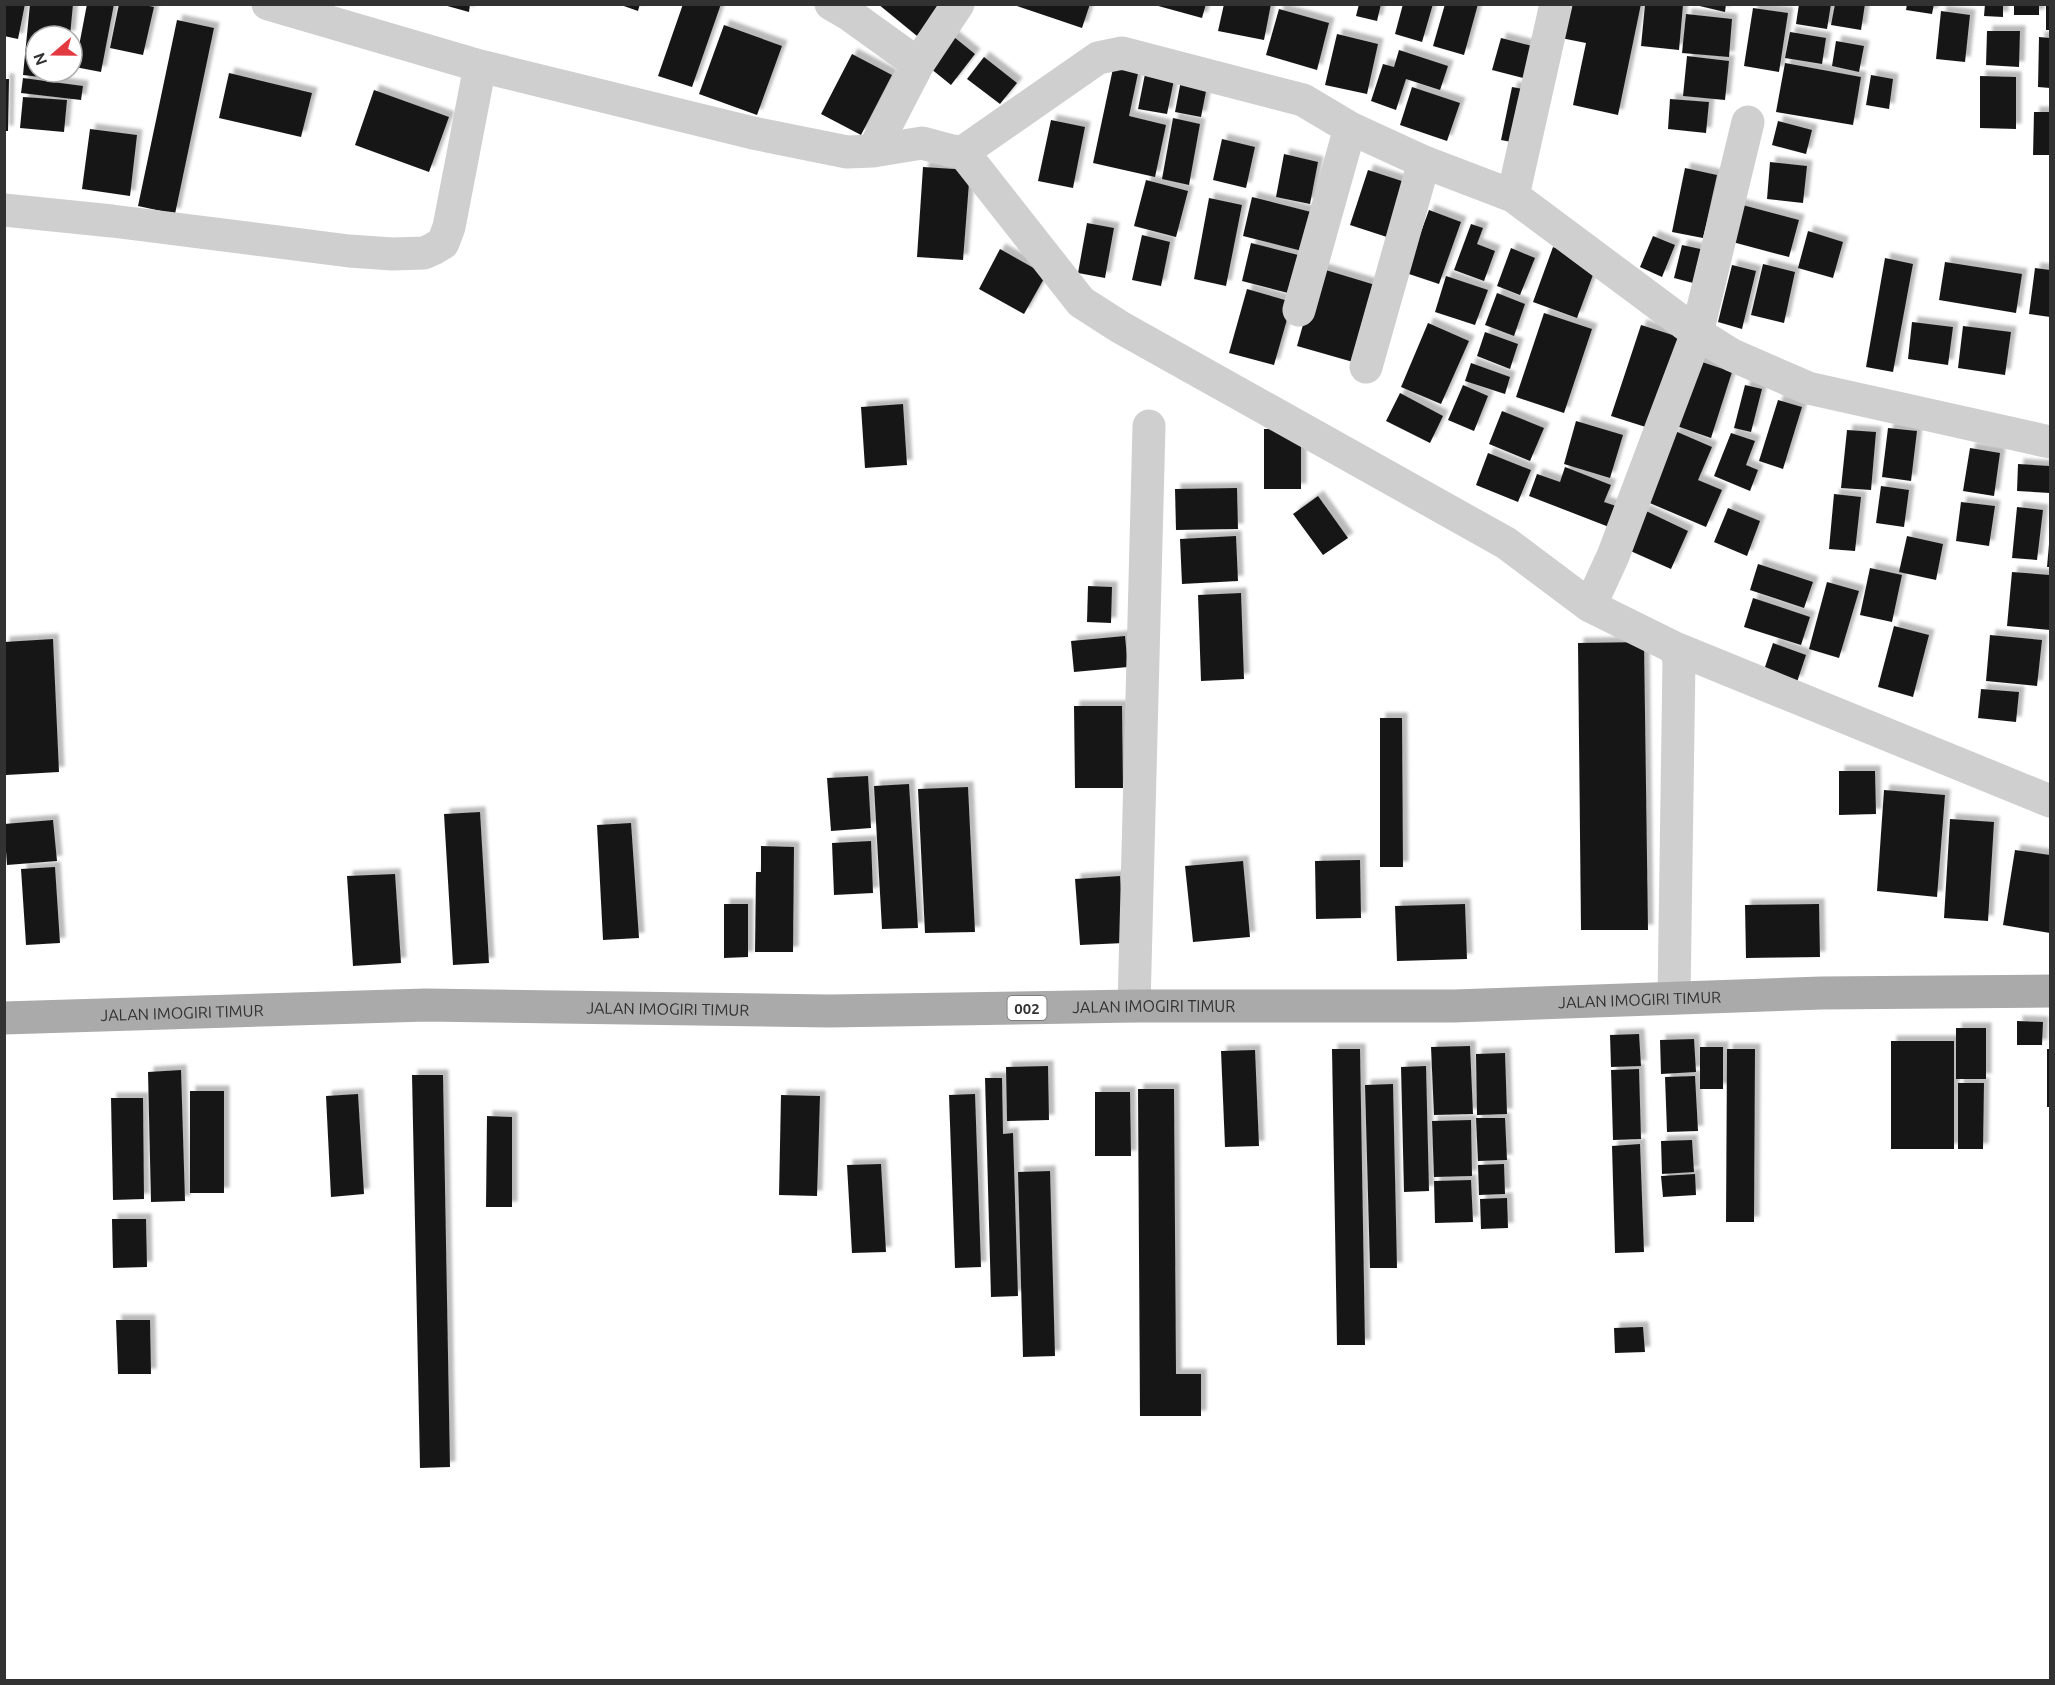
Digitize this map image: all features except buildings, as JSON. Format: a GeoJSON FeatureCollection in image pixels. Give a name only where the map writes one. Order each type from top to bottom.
{"type":"FeatureCollection","features":[{"type":"Feature","properties":{"kind":"main road","name":"JALAN IMOGIRI TIMUR"},"geometry":{"type":"LineString","coordinates":[[4,1018],[426,1005],[829,1011],[1134,1006],[1454,1006],[1821,993],[2050,991]]}},
{"type":"Feature","properties":{"kind":"street"},"geometry":{"type":"LineString","coordinates":[[268,4],[480,66],[753,133],[847,152],[922,143],[963,152],[1098,58],[1122,53],[1303,100],[1350,128],[1424,162],[1513,196],[1696,333],[1732,355],[1808,388],[2050,442]]}},
{"type":"Feature","properties":{"kind":"street"},"geometry":{"type":"LineString","coordinates":[[831,4],[850,15],[914,72]]}},
{"type":"Feature","properties":{"kind":"street"},"geometry":{"type":"LineString","coordinates":[[873,150],[914,72],[958,4]]}},
{"type":"Feature","properties":{"kind":"street"},"geometry":{"type":"LineString","coordinates":[[1513,196],[1556,4]]}},
{"type":"Feature","properties":{"kind":"street"},"geometry":{"type":"LineString","coordinates":[[4,210],[112,221],[349,251],[393,254],[424,253],[442,243],[449,227],[480,66]]}},
{"type":"Feature","properties":{"kind":"street"},"geometry":{"type":"LineString","coordinates":[[1595,596],[1696,333],[1748,122]]}},
{"type":"Feature","properties":{"kind":"street"},"geometry":{"type":"LineString","coordinates":[[1299,310],[1350,128]]}},
{"type":"Feature","properties":{"kind":"street"},"geometry":{"type":"LineString","coordinates":[[963,152],[1081,302],[1120,327],[1506,543],[1595,596],[1675,648],[2050,801]]}},
{"type":"Feature","properties":{"kind":"street"},"geometry":{"type":"LineString","coordinates":[[1366,367],[1424,162]]}},
{"type":"Feature","properties":{"kind":"street"},"geometry":{"type":"LineString","coordinates":[[1134,1006],[1149,426]]}},
{"type":"Feature","properties":{"kind":"street"},"geometry":{"type":"LineString","coordinates":[[1674,998],[1679,660],[1675,648]]}}]}
